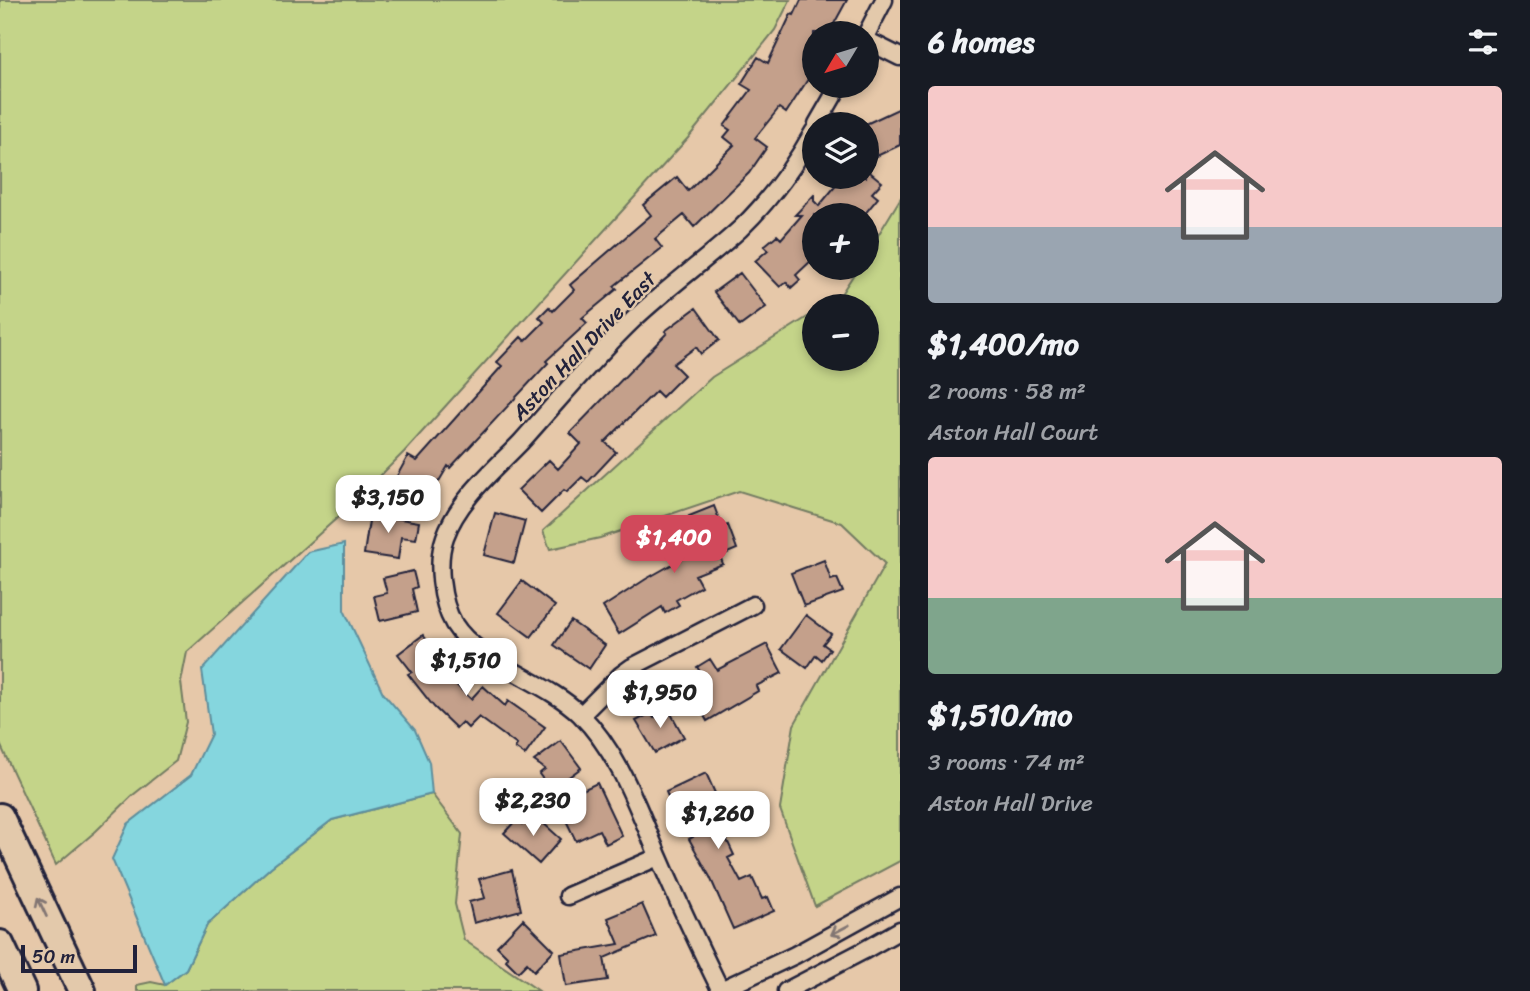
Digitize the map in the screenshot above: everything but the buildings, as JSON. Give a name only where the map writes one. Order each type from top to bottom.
[{"type":"highway","points":[[0,817],[82,991]]},
{"type":"highway","points":[[0,944],[23,991]]},
{"type":"street","points":[[874,21],[884,0]]},
{"type":"street","points":[[879,45],[900,57]]},
{"type":"street","name":"Aston Hall Drive East","points":[[720,991],[611,751],[581,715],[552,691],[484,653],[465,638],[454,623],[447,607],[441,576],[444,538],[471,495],[631,322],[741,228],[771,196],[802,152]]},
{"type":"street","points":[[581,715],[632,667],[753,605]]},
{"type":"street","points":[[568,896],[659,857]]},
{"type":"street","points":[[720,991],[795,955],[900,897]]},
{"type":"street","points":[[786,991],[900,930]]},
{"type":"green space","points":[[0,0],[790,0],[775,30],[688,138],[404,452],[346,510],[187,652],[181,682],[186,722],[176,761],[133,795],[56,865],[0,744]]},
{"type":"green space","points":[[900,199],[900,861],[815,906],[780,809],[794,725],[885,564],[842,523],[739,491],[600,538],[550,549],[543,531],[712,377],[802,321],[802,371],[879,371],[879,294],[841,294],[850,280],[879,280],[879,234]]},
{"type":"green space","points":[[432,794],[462,834],[455,904],[464,940],[539,991],[137,991],[137,985],[151,982],[165,985],[186,969],[207,925],[271,867],[332,820]]},
{"type":"water","points":[[344,544],[344,610],[383,693],[415,730],[429,762],[432,794],[332,820],[271,867],[207,925],[186,969],[165,985],[112,859],[128,824],[191,775],[211,734],[202,670],[308,552]]}]
